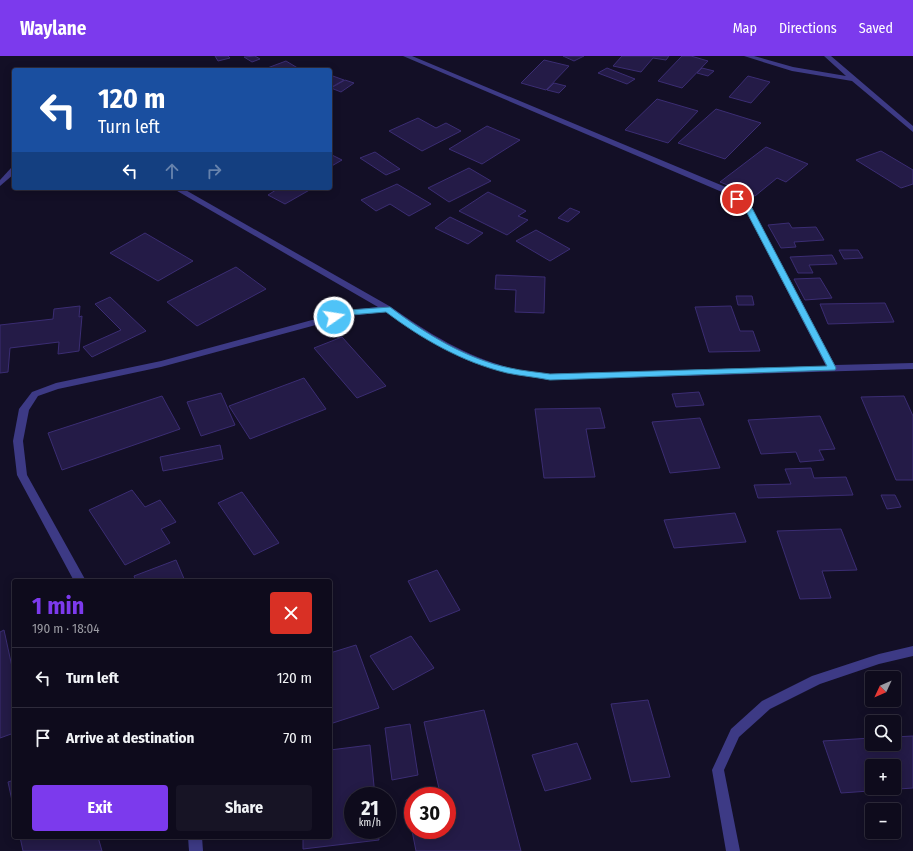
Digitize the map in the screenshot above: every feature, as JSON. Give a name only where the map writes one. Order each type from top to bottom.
[{"type":"street","points":[[406,56],[725,190],[748,208],[832,368]]},
{"type":"street","points":[[746,56],[792,69],[852,79]]},
{"type":"street","points":[[827,56],[913,130]]},
{"type":"street","points":[[0,184],[12,172]]},
{"type":"street","points":[[180,190],[388,309],[414,328],[457,352],[508,370],[550,377],[913,366]]},
{"type":"street","points":[[79,579],[22,475],[18,441],[24,409],[35,394],[56,386],[161,364],[349,313],[388,309]]},
{"type":"street","points":[[733,851],[718,770],[735,733],[766,705],[816,680],[879,659],[913,651]]},
{"type":"street","points":[[195,839],[196,851]]},
{"type":"building","points":[[215,56],[228,56],[230,58],[218,61]]},
{"type":"building","points":[[255,56],[260,59],[252,62],[244,57]]},
{"type":"building","points":[[563,56],[584,56],[574,61]]},
{"type":"building","points":[[622,56],[669,56],[666,60],[653,58],[641,72],[613,66]]},
{"type":"building","points":[[682,56],[691,56],[708,61],[682,88],[658,81]]},
{"type":"building","points":[[544,60],[569,66],[546,90],[521,83]]},
{"type":"building","points":[[286,61],[298,68],[267,68]]},
{"type":"building","points":[[607,68],[635,79],[627,84],[598,73]]},
{"type":"building","points":[[702,68],[714,71],[708,76],[697,73]]},
{"type":"building","points":[[332,76],[344,80],[332,87]]},
{"type":"building","points":[[748,76],[770,82],[751,103],[729,97]]},
{"type":"building","points":[[345,80],[354,83],[341,92],[332,87]]},
{"type":"building","points":[[554,83],[566,86],[559,93],[547,90]]},
{"type":"building","points":[[657,99],[698,111],[668,143],[625,130]]},
{"type":"building","points":[[716,109],[761,123],[725,159],[678,143]]},
{"type":"building","points":[[418,118],[436,128],[446,123],[461,131],[422,151],[389,131]]},
{"type":"building","points":[[487,126],[520,140],[482,164],[449,149]]},
{"type":"building","points":[[766,147],[808,164],[786,182],[777,178],[755,196],[720,182]]},
{"type":"building","points":[[881,151],[913,170],[913,184],[901,188],[856,160]]},
{"type":"building","points":[[375,152],[400,169],[386,175],[360,158]]},
{"type":"building","points":[[332,155],[342,160],[332,166]]},
{"type":"building","points":[[469,168],[491,181],[449,202],[428,188]]},
{"type":"building","points":[[397,184],[431,204],[409,216],[390,204],[376,211],[361,200]]},
{"type":"building","points":[[276,190],[310,190],[285,204],[268,195]]},
{"type":"building","points":[[488,192],[526,211],[518,216],[528,220],[507,235],[459,211]]},
{"type":"building","points":[[570,208],[580,212],[568,222],[558,218]]},
{"type":"building","points":[[450,217],[483,233],[468,244],[435,228]]},
{"type":"building","points":[[789,223],[792,228],[816,227],[824,240],[794,242],[796,247],[781,248],[768,225]]},
{"type":"building","points":[[536,230],[570,249],[550,261],[516,241]]},
{"type":"building","points":[[145,233],[193,261],[158,281],[110,253]]},
{"type":"building","points":[[839,250],[858,250],[863,258],[844,259]]},
{"type":"building","points":[[832,255],[837,264],[809,265],[813,273],[798,273],[790,257]]},
{"type":"building","points":[[236,267],[266,289],[197,326],[167,302]]},
{"type":"building","points":[[496,275],[545,277],[544,313],[515,312],[516,290],[495,289]]},
{"type":"building","points":[[820,278],[832,298],[805,300],[794,279]]},
{"type":"building","points":[[736,296],[752,296],[754,305],[738,305]]},
{"type":"building","points":[[110,297],[146,331],[92,357],[83,347],[121,330],[95,304]]},
{"type":"building","points":[[885,303],[894,322],[828,324],[820,304]]},
{"type":"building","points":[[80,306],[79,317],[82,316],[79,351],[58,354],[59,342],[10,348],[8,372],[0,373],[0,325],[53,319],[54,309]]},
{"type":"building","points":[[731,306],[740,331],[753,331],[760,351],[709,352],[695,307]]},
{"type":"building","points":[[342,337],[386,386],[357,398],[314,348]]},
{"type":"building","points":[[304,378],[326,409],[250,439],[229,406]]},
{"type":"building","points":[[699,392],[704,405],[676,407],[672,394]]},
{"type":"building","points":[[221,393],[235,425],[201,436],[187,402]]},
{"type":"building","points":[[162,396],[180,429],[62,470],[48,433]]},
{"type":"building","points":[[904,396],[913,416],[913,480],[896,480],[861,397]]},
{"type":"building","points":[[600,408],[605,428],[586,429],[595,477],[544,478],[535,409]]},
{"type":"building","points":[[820,416],[835,449],[819,450],[824,460],[800,462],[796,452],[761,454],[748,420]]},
{"type":"building","points":[[700,418],[720,468],[670,473],[652,422]]},
{"type":"building","points":[[220,445],[223,459],[163,471],[160,457]]},
{"type":"building","points":[[811,468],[814,478],[846,477],[853,495],[758,498],[754,485],[791,484],[785,469]]},
{"type":"building","points":[[132,490],[145,507],[160,500],[176,522],[161,529],[170,543],[125,565],[89,510]]},
{"type":"building","points":[[242,492],[279,543],[254,555],[218,503]]},
{"type":"building","points":[[881,495],[895,495],[901,507],[887,509]]},
{"type":"building","points":[[735,513],[746,542],[674,548],[664,520]]},
{"type":"building","points":[[841,529],[857,570],[822,571],[831,598],[800,599],[777,531]]},
{"type":"building","points":[[176,560],[184,579],[135,579],[134,576]]},
{"type":"building","points":[[437,570],[460,610],[430,622],[408,581]]},
{"type":"building","points":[[4,630],[12,667],[12,734],[0,738],[0,632]]},
{"type":"building","points":[[411,636],[434,668],[393,690],[370,656]]},
{"type":"building","points":[[356,645],[379,708],[332,723],[332,652]]},
{"type":"building","points":[[648,700],[670,777],[631,782],[611,704]]},
{"type":"building","points":[[484,710],[521,851],[416,851],[414,839],[456,839],[456,787],[439,787],[424,722]]},
{"type":"building","points":[[410,724],[418,775],[392,780],[385,728]]},
{"type":"building","points":[[913,736],[913,788],[901,789],[901,759],[865,759],[865,791],[841,793],[823,741],[865,738],[865,751],[901,751],[901,737]]},
{"type":"building","points":[[577,743],[591,779],[545,791],[532,755]]},
{"type":"building","points":[[370,745],[374,787],[344,787],[344,839],[379,840],[303,849],[303,839],[332,839],[332,750]]},
{"type":"building","points":[[12,781],[12,801],[8,782]]},
{"type":"building","points":[[20,839],[99,839],[102,851],[23,851]]},
{"type":"route","points":[[334,317],[349,313],[388,309],[414,328],[457,352],[508,370],[550,377],[832,368],[748,208],[737,199]]}]
